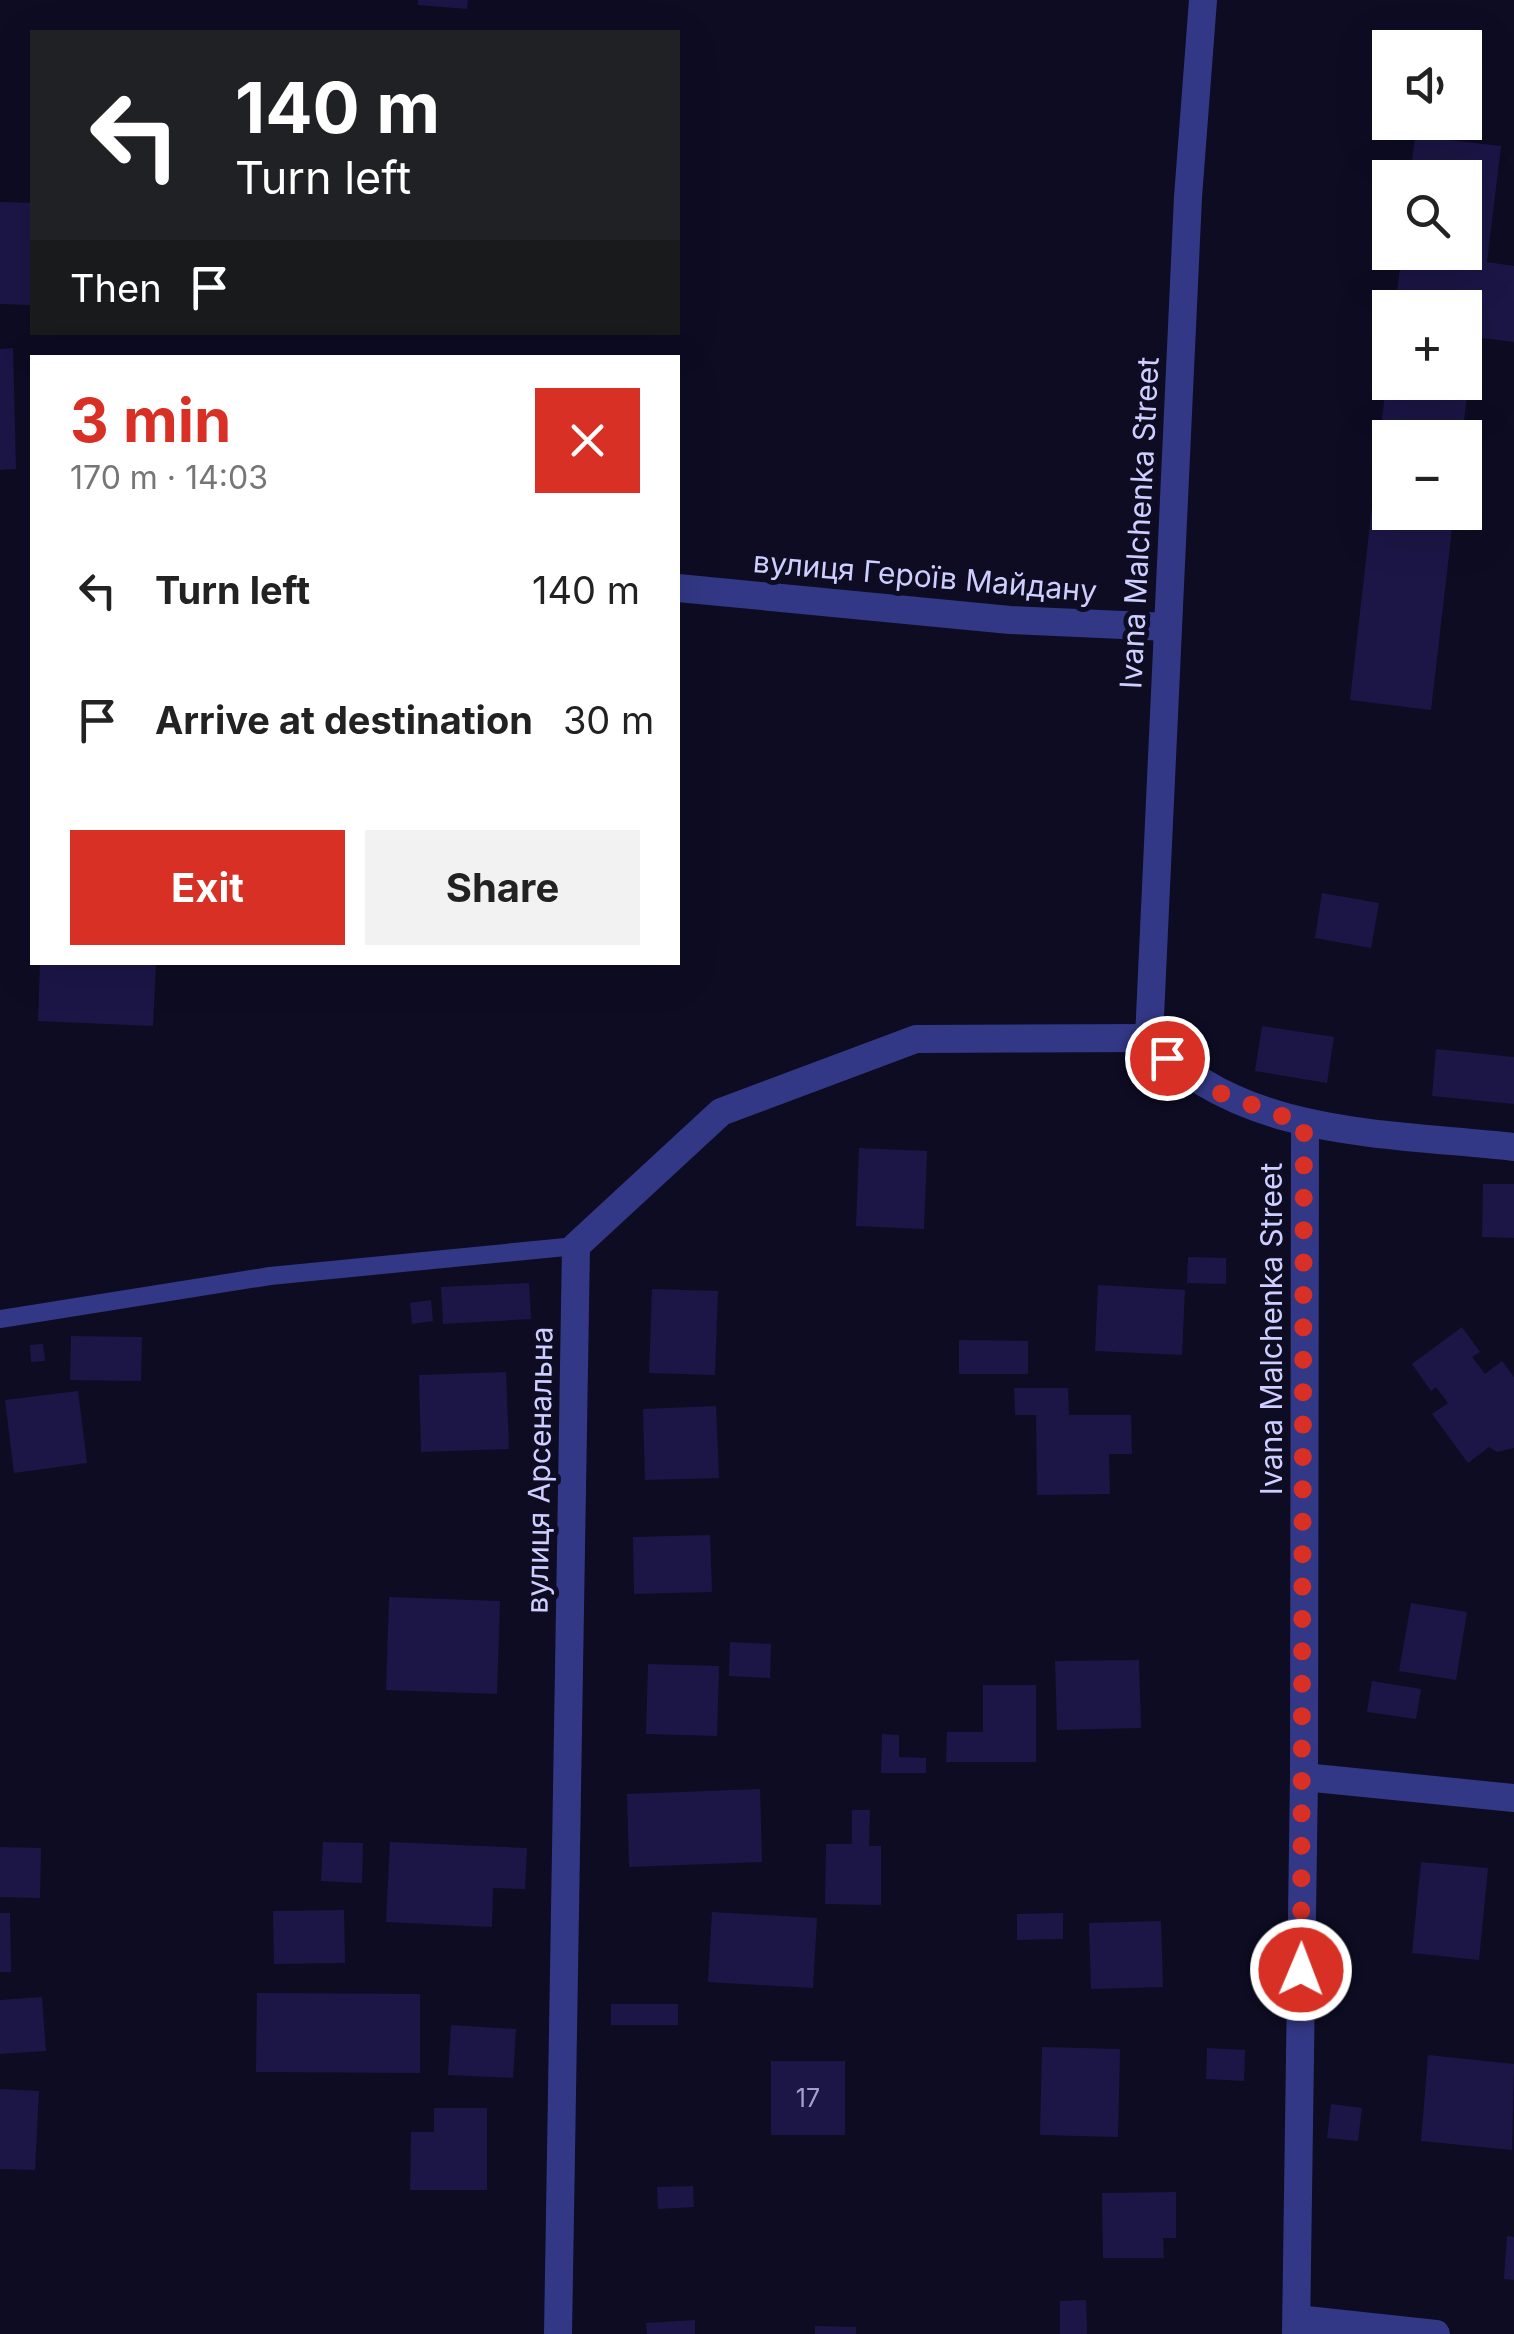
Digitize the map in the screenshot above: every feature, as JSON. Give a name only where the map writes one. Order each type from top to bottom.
[{"type":"street","name":"Ivana Malchenka Street","points":[[1203,0],[1188,197],[1149,1038],[1167,1058],[1206,1085],[1304,1124],[1304,1777],[1296,2326]]},
{"type":"street","name":"вулиця Героїв Майдану","points":[[680,588],[1010,620],[1168,627]]},
{"type":"street","points":[[576,1246],[721,1112],[916,1039],[1149,1038]]},
{"type":"street","points":[[1304,1124],[1514,1148]]},
{"type":"street","name":"вулиця Арсенальна","points":[[558,2334],[576,1246]]},
{"type":"street","points":[[1304,1777],[1514,1798]]},
{"type":"street","points":[[1296,2326],[1436,2334]]},
{"type":"lane","points":[[0,1319],[270,1276],[576,1246]]},
{"type":"building","points":[[418,0],[468,0],[467,9],[418,5]]},
{"type":"building","points":[[1415,140],[1501,146],[1487,262],[1514,266],[1514,342],[1482,338],[1482,290],[1397,290],[1400,270],[1482,270],[1482,160],[1412,160]]},
{"type":"building","points":[[0,202],[30,203],[30,305],[0,304]]},
{"type":"building","points":[[13,348],[16,469],[0,470],[0,349]]},
{"type":"building","points":[[1384,400],[1467,400],[1464,420],[1382,420]]},
{"type":"building","points":[[1372,507],[1372,530],[1452,530],[1431,710],[1350,700]]},
{"type":"building","points":[[1322,893],[1379,903],[1371,948],[1315,938]]},
{"type":"building","points":[[40,965],[156,965],[153,1026],[38,1021]]},
{"type":"building","points":[[1262,1026],[1334,1037],[1327,1083],[1255,1071]]},
{"type":"building","points":[[1436,1049],[1514,1057],[1514,1104],[1432,1096]]},
{"type":"building","points":[[859,1148],[927,1151],[924,1229],[856,1226]]},
{"type":"building","points":[[1483,1184],[1514,1184],[1514,1238],[1482,1237]]},
{"type":"building","points":[[1188,1257],[1226,1258],[1226,1284],[1187,1283]]},
{"type":"building","points":[[529,1283],[531,1319],[443,1324],[441,1287]]},
{"type":"building","points":[[1098,1285],[1185,1290],[1182,1355],[1095,1351]]},
{"type":"building","points":[[652,1289],[718,1291],[715,1375],[649,1373]]},
{"type":"building","points":[[431,1300],[433,1321],[412,1324],[410,1303]]},
{"type":"building","points":[[1462,1327],[1480,1352],[1472,1357],[1485,1374],[1502,1361],[1514,1377],[1514,1448],[1497,1452],[1489,1447],[1468,1463],[1432,1414],[1448,1403],[1436,1387],[1431,1391],[1412,1364]]},
{"type":"building","points":[[71,1336],[142,1337],[141,1381],[70,1380]]},
{"type":"building","points":[[959,1340],[1028,1341],[1028,1374],[959,1374]]},
{"type":"building","points":[[43,1344],[45,1361],[31,1362],[30,1345]]},
{"type":"building","points":[[506,1372],[509,1449],[421,1452],[419,1375]]},
{"type":"building","points":[[1014,1388],[1068,1388],[1069,1415],[1131,1415],[1132,1454],[1109,1454],[1110,1494],[1037,1495],[1036,1415],[1015,1415]]},
{"type":"building","points":[[78,1391],[87,1463],[14,1473],[5,1400]]},
{"type":"building","points":[[716,1406],[719,1478],[645,1480],[643,1409]]},
{"type":"building","points":[[710,1535],[712,1592],[634,1594],[633,1537]]},
{"type":"building","points":[[389,1597],[500,1601],[497,1694],[386,1690]]},
{"type":"building","points":[[1411,1603],[1467,1612],[1456,1680],[1399,1671]]},
{"type":"building","points":[[730,1642],[771,1644],[770,1678],[729,1676]]},
{"type":"building","points":[[1139,1660],[1141,1728],[1057,1730],[1055,1661]]},
{"type":"building","points":[[648,1664],[719,1666],[717,1736],[646,1734]]},
{"type":"building","points":[[1372,1681],[1421,1689],[1416,1719],[1367,1712]]},
{"type":"building","points":[[983,1685],[1036,1685],[1036,1762],[946,1762],[947,1732],[983,1732]]},
{"type":"building","points":[[882,1734],[899,1735],[899,1757],[926,1758],[926,1773],[881,1773]]},
{"type":"building","points":[[760,1789],[762,1862],[629,1867],[627,1794]]},
{"type":"building","points":[[852,1810],[870,1810],[869,1846],[881,1846],[881,1905],[825,1904],[826,1844],[852,1844]]},
{"type":"building","points":[[323,1842],[363,1843],[362,1883],[321,1881]]},
{"type":"building","points":[[390,1842],[527,1848],[525,1889],[493,1888],[492,1927],[386,1922]]},
{"type":"building","points":[[0,1847],[41,1848],[40,1898],[0,1897]]},
{"type":"building","points":[[1421,1862],[1488,1868],[1479,1960],[1412,1953]]},
{"type":"building","points":[[344,1910],[345,1963],[274,1964],[273,1911]]},
{"type":"building","points":[[712,1912],[817,1918],[813,1988],[708,1982]]},
{"type":"building","points":[[0,1913],[10,1913],[11,1972],[0,1972]]},
{"type":"building","points":[[1063,1913],[1063,1939],[1017,1940],[1017,1914]]},
{"type":"building","points":[[1161,1921],[1163,1987],[1091,1989],[1089,1923]]},
{"type":"building","points":[[257,1993],[420,1994],[420,2073],[256,2072]]},
{"type":"building","points":[[42,1997],[46,2051],[0,2054],[0,2000]]},
{"type":"building","points":[[611,2004],[678,2004],[678,2025],[611,2025]]},
{"type":"building","points":[[451,2025],[516,2029],[513,2078],[448,2075]]},
{"type":"building","points":[[1042,2047],[1120,2049],[1118,2137],[1040,2135]]},
{"type":"building","points":[[1207,2048],[1245,2050],[1244,2081],[1206,2079]]},
{"type":"building","points":[[1428,2055],[1514,2064],[1512,2150],[1421,2141]]},
{"type":"building","points":[[771,2061],[845,2061],[845,2135],[771,2135]]},
{"type":"building","points":[[0,2089],[39,2091],[35,2170],[0,2169]]},
{"type":"building","points":[[1331,2104],[1362,2108],[1358,2141],[1327,2138]]},
{"type":"building","points":[[434,2108],[487,2108],[487,2190],[410,2190],[411,2132],[434,2132]]},
{"type":"building","points":[[693,2186],[694,2207],[658,2209],[657,2187]]},
{"type":"building","points":[[1176,2192],[1176,2238],[1163,2238],[1164,2258],[1103,2258],[1102,2193]]},
{"type":"building","points":[[1507,2236],[1514,2237],[1514,2280],[1504,2279]]},
{"type":"building","points":[[1086,2300],[1087,2334],[1060,2334],[1060,2301]]},
{"type":"building","points":[[695,2320],[695,2334],[647,2334],[646,2323]]},
{"type":"building","points":[[815,2326],[856,2327],[856,2334],[815,2334]]},
{"type":"route","points":[[1167,1058],[1220,1093],[1304,1124],[1301,1970]]}]
